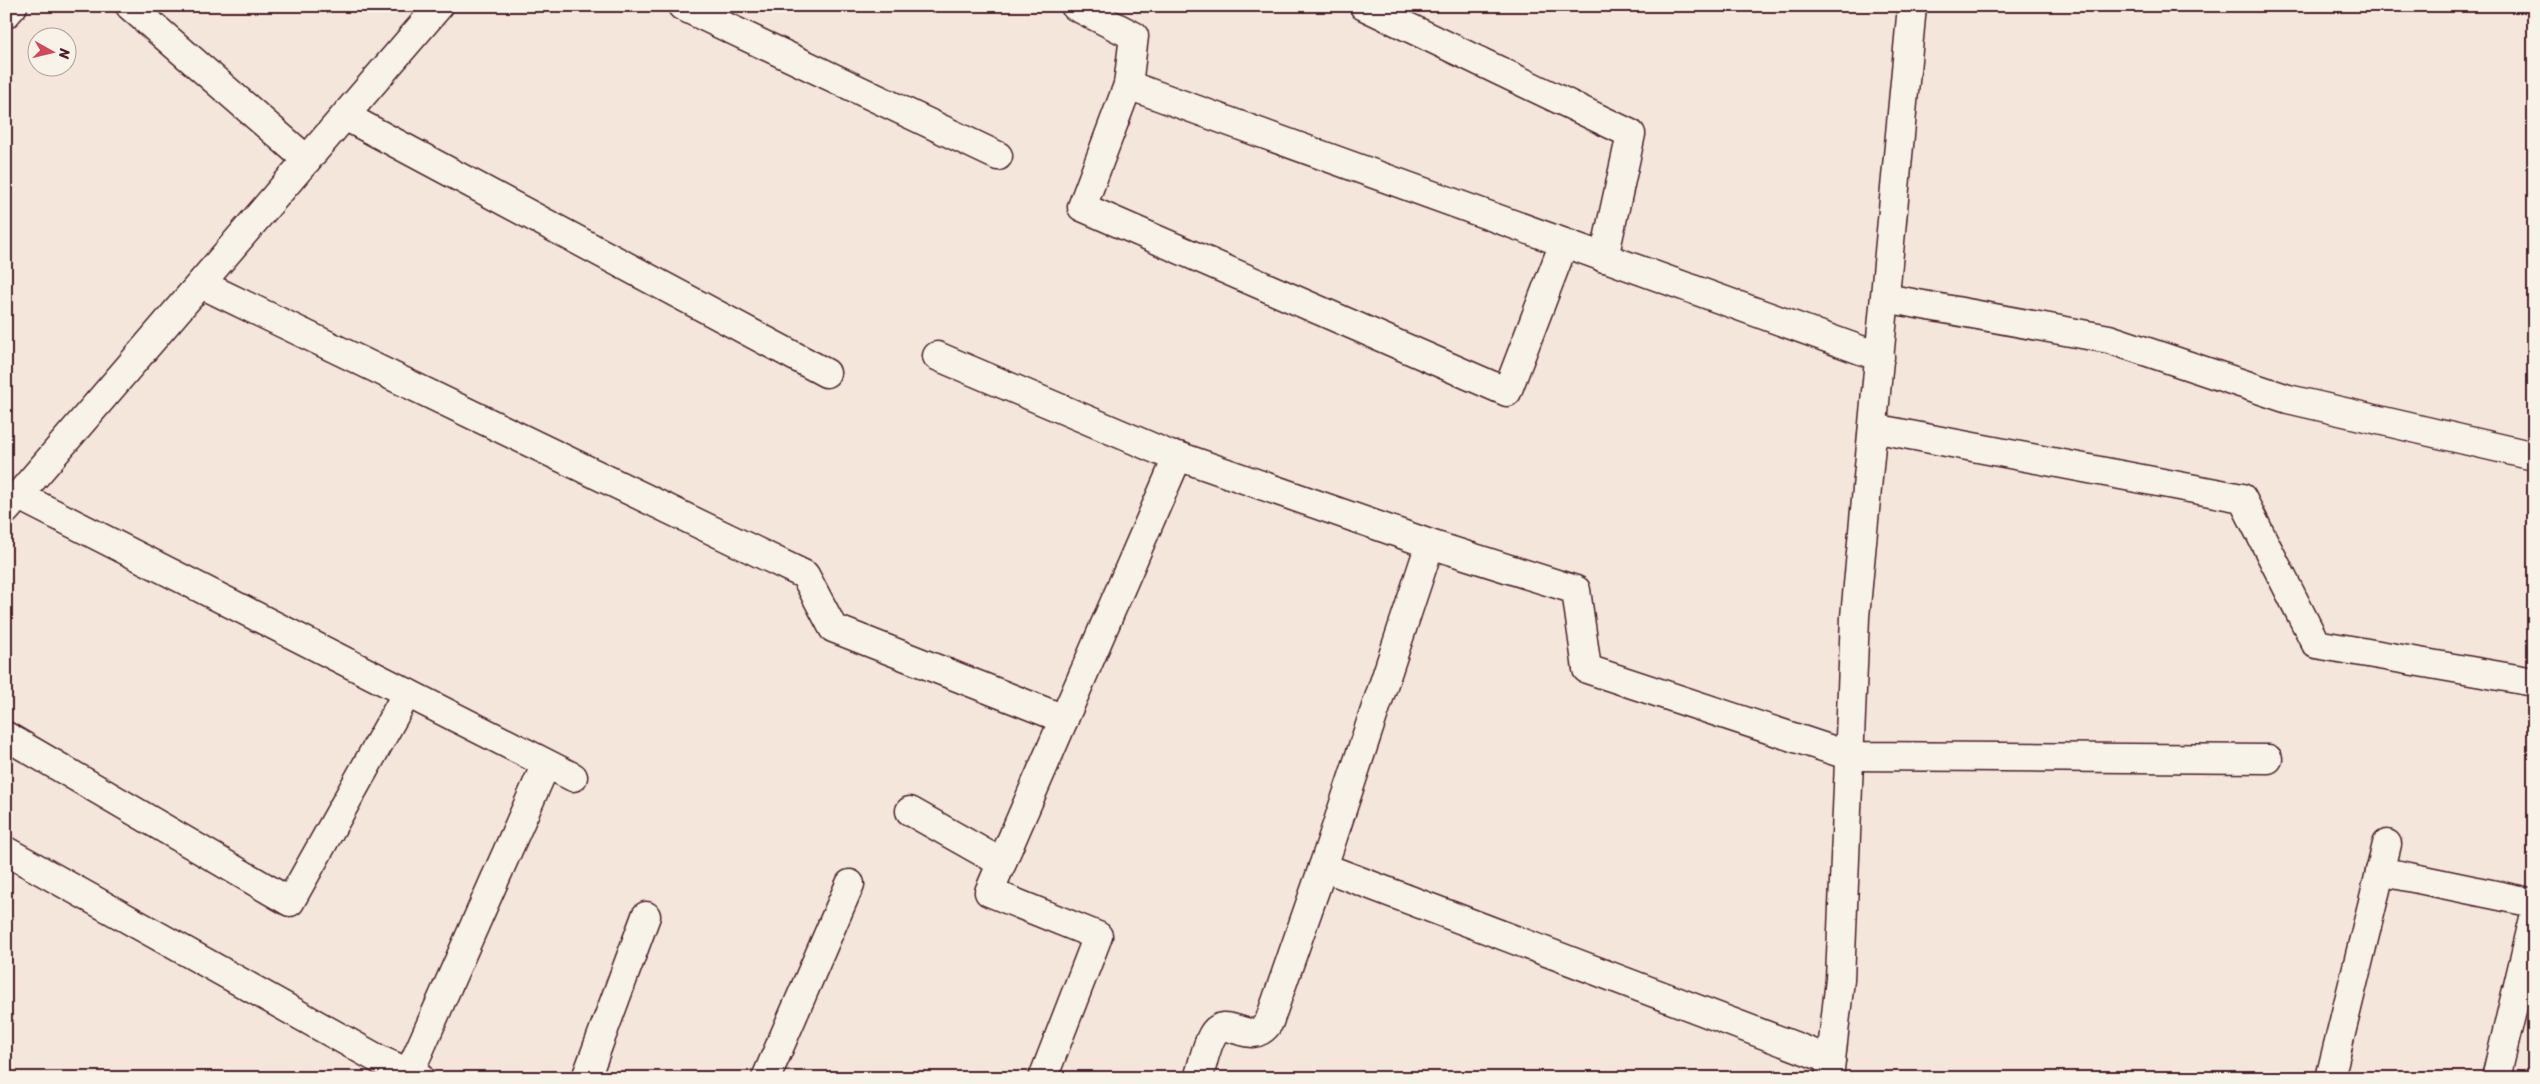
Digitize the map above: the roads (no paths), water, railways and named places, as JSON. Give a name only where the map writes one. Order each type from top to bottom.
[{"type":"street","points":[[6,14],[13,6]]},
{"type":"street","points":[[130,6],[307,160]]},
{"type":"street","points":[[439,6],[12,503],[407,693],[573,777]]},
{"type":"street","points":[[682,6],[998,156]]},
{"type":"street","points":[[1075,6],[1134,36],[1128,85],[1082,207],[1507,392],[1564,243]]},
{"type":"street","points":[[1364,6],[1631,134],[1604,258]]},
{"type":"street","points":[[1323,867],[1830,1069],[1840,979],[1855,617],[1912,6]]},
{"type":"street","points":[[1128,85],[1880,357]]},
{"type":"street","points":[[345,116],[826,373]]},
{"type":"street","points":[[201,284],[805,575],[833,628],[1064,719]]},
{"type":"street","points":[[1885,298],[2109,339],[2288,399],[2534,456]]},
{"type":"street","points":[[937,356],[1177,458],[1178,456],[1430,544],[1576,590],[1587,670],[1850,756],[2268,759]]},
{"type":"street","points":[[1873,428],[2242,498],[2316,644],[2534,682]]},
{"type":"street","points":[[1043,1078],[1098,936],[989,892],[1177,458]]},
{"type":"street","points":[[1198,1078],[1212,1036],[1219,1028],[1226,1027],[1254,1034],[1263,1031],[1269,1022],[1323,867],[1430,544]]},
{"type":"street","points":[[6,736],[290,902],[407,693]]},
{"type":"street","points":[[8,858],[412,1076],[546,764]]},
{"type":"street","points":[[910,811],[1002,863]]},
{"type":"street","points":[[2330,1078],[2387,844]]},
{"type":"street","points":[[2380,871],[2534,903]]},
{"type":"street","points":[[766,1078],[850,884]]},
{"type":"street","points":[[586,1078],[646,916]]},
{"type":"street","points":[[2496,1078],[2534,918]]}]
